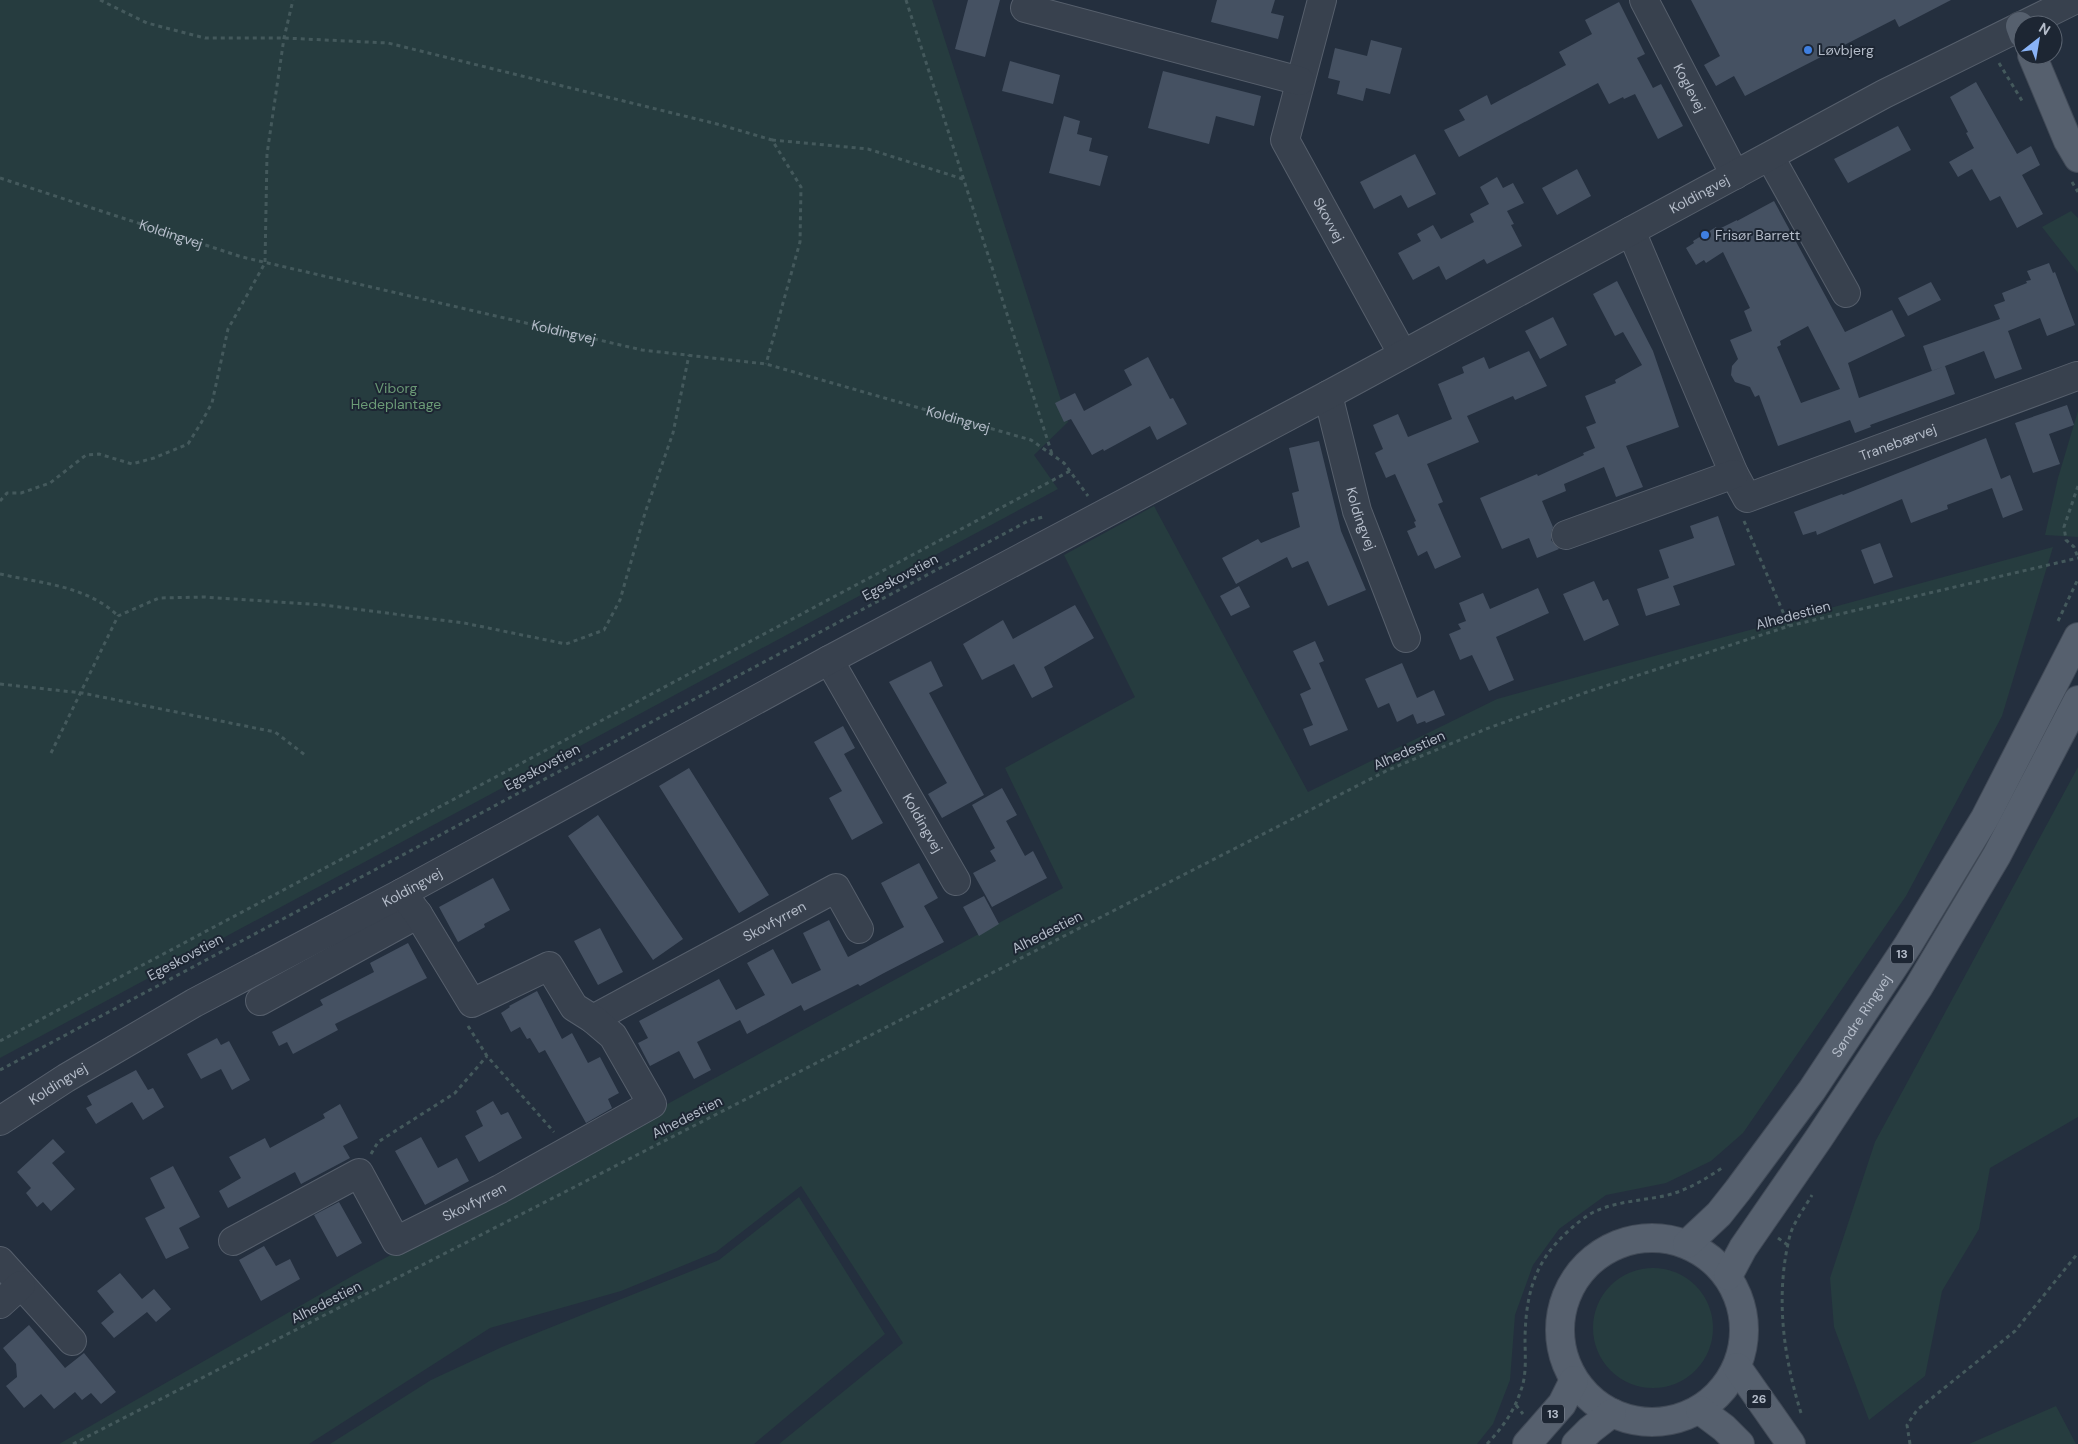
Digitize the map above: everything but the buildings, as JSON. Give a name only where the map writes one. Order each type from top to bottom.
[{"type":"main road","points":[[2036,65],[2068,141],[2078,158]]},
{"type":"main road","name":"Søndre Ringvej","points":[[1687,1244],[1719,1214],[1738,1190],[1812,1090],[1898,960],[1985,818],[2068,630]]},
{"type":"main road","name":"13","points":[[1728,1276],[1743,1248],[1819,1138],[1918,988],[1996,854],[2078,700]]},
{"type":"main road","points":[[1645,1238],[1666,1238],[1687,1244],[1710,1257],[1728,1276],[1739,1297],[1744,1320],[1744,1344],[1737,1367],[1722,1391],[1700,1410],[1679,1419],[1656,1423],[1634,1421],[1612,1413],[1591,1399],[1574,1380],[1565,1361],[1560,1340],[1560,1319],[1565,1298],[1575,1280],[1588,1263],[1605,1250],[1624,1242],[1645,1238]]},
{"type":"main road","name":"26","points":[[1737,1367],[1786,1437]]},
{"type":"main road","name":"13","points":[[1527,1444],[1562,1404],[1574,1380]]},
{"type":"main road","points":[[1700,1410],[1724,1428],[1740,1444]]},
{"type":"main road","points":[[1576,1444],[1612,1413]]},
{"type":"street","name":"Skovvej","points":[[1322,0],[1285,140],[1402,353]]},
{"type":"street","name":"Koglevej","points":[[1644,0],[1735,175]]},
{"type":"street","name":"Koldingvej","points":[[2048,15],[2074,0]]},
{"type":"street","points":[[1025,8],[1300,81]]},
{"type":"street","name":"Koldingvej","points":[[0,1121],[66,1078],[194,1003],[410,904],[829,660],[1328,395],[1402,353],[1770,157],[1884,94],[2013,34]]},
{"type":"street","points":[[1770,157],[1846,293]]},
{"type":"street","points":[[1631,231],[1734,474],[1747,498]]},
{"type":"street","name":"Tranebærvej","points":[[1747,498],[2077,376]]},
{"type":"street","name":"Koldingvej","points":[[1328,395],[1357,511],[1406,638]]},
{"type":"street","points":[[1566,535],[1734,474]]},
{"type":"street","name":"Koldingvej","points":[[829,660],[956,881]]},
{"type":"street","name":"Skovfyrren","points":[[593,1019],[836,888],[859,929]]},
{"type":"street","points":[[260,1001],[410,904],[472,1003]]},
{"type":"street","name":"Skovfyrren","points":[[359,1173],[396,1241],[500,1189],[652,1104],[613,1036],[593,1019],[574,1007],[549,966],[472,1003]]},
{"type":"street","points":[[233,1241],[359,1173]]},
{"type":"street","points":[[0,1261],[72,1341]]},
{"type":"street","points":[[0,1304],[22,1286]]},
{"type":"path","points":[[100,0],[146,23],[205,38],[284,38],[388,43],[721,125],[772,140],[868,149],[964,180]]},
{"type":"path","points":[[0,501],[7,493],[22,492],[50,483],[86,455],[99,454],[132,464],[154,458],[188,444],[212,403],[228,329],[265,263],[266,154],[284,38],[293,0]]},
{"type":"path","points":[[906,0],[1053,455]]},
{"type":"path","points":[[766,364],[800,242],[801,187],[772,140]]},
{"type":"path","name":"Koldingvej","points":[[0,178],[265,263],[642,350],[766,364],[1031,440],[1064,463],[1102,515]]},
{"type":"path","points":[[50,753],[82,693],[118,616],[159,598],[204,598],[324,605],[464,623],[566,644],[604,630],[620,600],[645,513],[673,433],[689,356]]},
{"type":"path","points":[[0,1041],[1070,471]]},
{"type":"path","points":[[2078,486],[2064,527],[2066,540],[2074,547],[2078,558]]},
{"type":"path","points":[[1747,498],[1744,523],[1789,626]]},
{"type":"path","name":"Egeskovstien","points":[[0,1070],[1028,521],[1046,516]]},
{"type":"path","name":"Alhedestien","points":[[73,1444],[1388,770],[1486,729],[1587,692],[1789,626],[2078,558]]},
{"type":"path","points":[[0,574],[78,591],[107,604],[118,616]]},
{"type":"path","points":[[2068,630],[2078,579]]},
{"type":"path","points":[[0,684],[82,693],[275,732],[305,755]]},
{"type":"path","points":[[472,1003],[463,1017],[487,1056],[570,1150]]},
{"type":"path","points":[[359,1173],[378,1142],[455,1093],[487,1056]]},
{"type":"path","points":[[1487,1444],[1512,1413],[1522,1388],[1527,1302],[1536,1272],[1555,1244],[1586,1216],[1621,1202],[1665,1196],[1695,1186],[1723,1168]]},
{"type":"path","points":[[1786,1437],[1803,1420],[1790,1378],[1782,1332],[1782,1279],[1790,1234],[1812,1193]]},
{"type":"path","points":[[1910,1444],[1907,1425],[1917,1410],[2015,1331],[2078,1253]]},
{"type":"green space","name":"Viborg Hedeplantage","points":[[0,0],[932,0],[1068,422],[1034,455],[1058,489],[0,1058]]},
{"type":"green space","points":[[2071,211],[2078,218],[2078,273],[2042,227]]},
{"type":"green space","points":[[2078,411],[2078,537],[2045,535],[2058,478]]},
{"type":"green space","points":[[1154,506],[1308,792],[1497,699],[2053,547],[2002,716],[1906,896],[1743,1133],[1711,1161],[1666,1183],[1606,1195],[1559,1229],[1533,1265],[1515,1315],[1510,1380],[1493,1424],[1477,1444],[779,1444],[903,1343],[801,1186],[716,1252],[621,1291],[490,1328],[309,1444],[59,1444],[354,1275],[1063,888],[1005,768],[1135,697],[1064,555]]},
{"type":"green space","points":[[2078,767],[2078,1117],[1990,1168],[1979,1229],[1942,1291],[1925,1376],[1869,1420],[1834,1327],[1830,1278],[1875,1142]]},
{"type":"green space","points":[[799,1197],[885,1334],[754,1444],[330,1444],[431,1380],[502,1347],[719,1260]]},
{"type":"green space","points":[[1653,1268],[1676,1272],[1696,1285],[1709,1305],[1713,1328],[1709,1351],[1696,1371],[1676,1384],[1653,1388],[1630,1384],[1610,1371],[1597,1351],[1593,1328],[1597,1305],[1610,1285],[1630,1272]]},
{"type":"green space","points":[[2056,1406],[2076,1444],[1969,1444]]},
{"type":"place","name":"Løvbjerg","points":[[1808,50]]},
{"type":"place","name":"Frisør Barrett","points":[[1705,235]]}]
